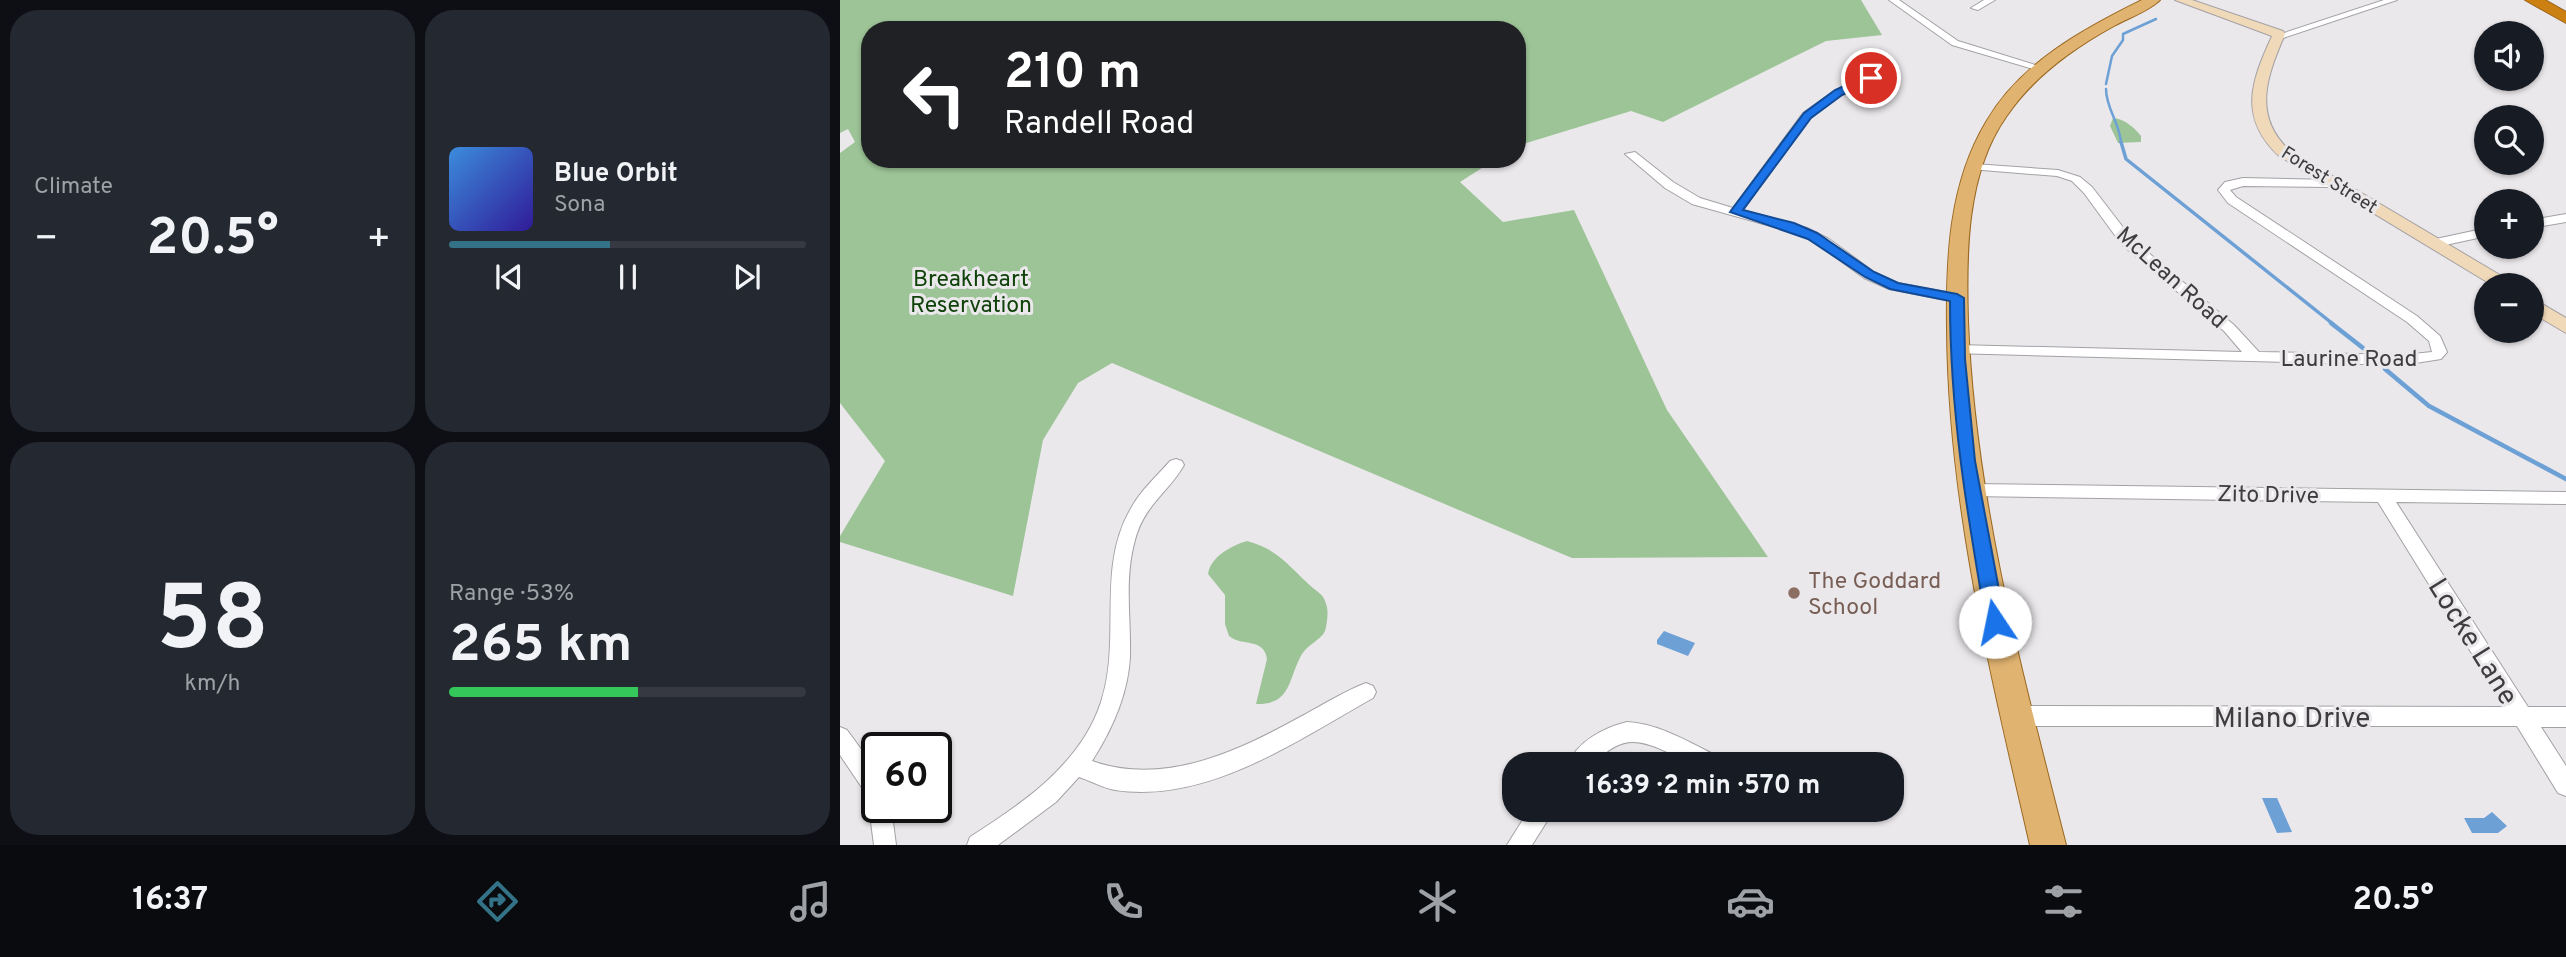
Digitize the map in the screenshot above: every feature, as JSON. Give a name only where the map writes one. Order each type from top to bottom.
[{"type":"highway","points":[[2533,0],[2566,18]]},
{"type":"highway","points":[[2554,0],[2566,6]]},
{"type":"main road","points":[[2048,845],[1998,639],[1971,490],[1957,350],[1961,222],[1974,167],[1999,114],[2040,68],[2080,38],[2153,0]]},
{"type":"street","points":[[1893,0],[1955,43],[2040,68]]},
{"type":"street","points":[[1975,8],[1991,0]]},
{"type":"street","points":[[2182,0],[2272,30],[2280,36],[2393,0]]},
{"type":"street","name":"Forest Street","points":[[2280,36],[2269,54],[2259,116],[2278,148],[2330,183],[2484,273]]},
{"type":"street","points":[[1736,212],[1807,115],[1839,93],[1871,78]]},
{"type":"street","points":[[1631,154],[1687,197],[1790,226],[1813,236],[1858,268],[1887,283],[1914,292],[1957,298]]},
{"type":"street","name":"McLean Road","points":[[1974,167],[2058,173],[2080,181],[2127,242],[2229,328],[2255,357]]},
{"type":"street","name":"Laurine Road","points":[[1957,350],[2414,359],[2436,356],[2440,352],[2435,339],[2412,319],[2232,200],[2224,190],[2229,185],[2242,182],[2330,183]]},
{"type":"street","points":[[2544,222],[2566,218]]},
{"type":"street","points":[[2435,243],[2474,235]]},
{"type":"street","points":[[2544,312],[2566,327]]},
{"type":"street","points":[[978,845],[1011,824],[1063,781],[1077,766],[1097,732],[1119,672],[1118,580],[1129,533],[1144,500],[1176,465]]},
{"type":"street","name":"Zito Drive","points":[[1971,490],[2566,498]]},
{"type":"street","name":"Locke Lane","points":[[2383,496],[2566,785]]},
{"type":"street","points":[[1077,766],[1097,777],[1129,780],[1155,780],[1206,772],[1236,760],[1366,692]]},
{"type":"street","name":"Milano Drive","points":[[2017,716],[2566,718]]},
{"type":"street","points":[[1590,752],[1604,737],[1629,730],[1647,734],[1685,752]]},
{"type":"street","points":[[840,737],[861,767]]},
{"type":"street","points":[[1518,845],[1534,822]]},
{"type":"street","points":[[882,823],[885,845]]},
{"type":"green space","name":"Breakheart Reservation","points":[[840,0],[1861,0],[1882,35],[1826,41],[1663,122],[1631,111],[1526,143],[1526,21],[861,21],[861,168],[1482,168],[1460,182],[1503,222],[1574,210],[1667,410],[1768,557],[1572,558],[1112,363],[1078,383],[1043,440],[1013,596],[840,542],[840,536],[885,461],[840,403],[840,153],[855,142],[848,129],[840,133]]},
{"type":"green space","points":[[2113,118],[2132,127],[2141,136],[2141,142],[2118,143],[2110,126]]},
{"type":"green space","points":[[1247,541],[1268,549],[1283,560],[1323,596],[1327,610],[1325,631],[1302,654],[1283,695],[1268,703],[1256,704],[1267,659],[1265,652],[1257,645],[1229,636],[1225,624],[1225,595],[1208,574],[1217,557]]},
{"type":"water","points":[[1664,631],[1695,643],[1688,656],[1657,644]]},
{"type":"water","points":[[2262,798],[2277,798],[2292,832],[2277,833]]},
{"type":"water","points":[[2492,812],[2507,826],[2498,833],[2472,833],[2464,818],[2484,818]]},
{"type":"waterway","points":[[2106,84],[2112,56],[2123,40],[2123,34],[2156,19]]},
{"type":"waterway","points":[[2106,89],[2121,143]]},
{"type":"waterway","points":[[2121,142],[2126,159],[2333,324]]},
{"type":"waterway","points":[[2331,323],[2363,348]]},
{"type":"waterway","points":[[2385,369],[2429,406],[2566,479]]},
{"type":"place","name":"The Goddard School","points":[[1794,593]]},
{"type":"route","points":[[1871,78],[1839,93],[1807,115],[1736,212],[1790,226],[1813,236],[1869,275],[1894,286],[1914,292],[1957,298],[1958,359],[1967,461],[1995,622]]}]
